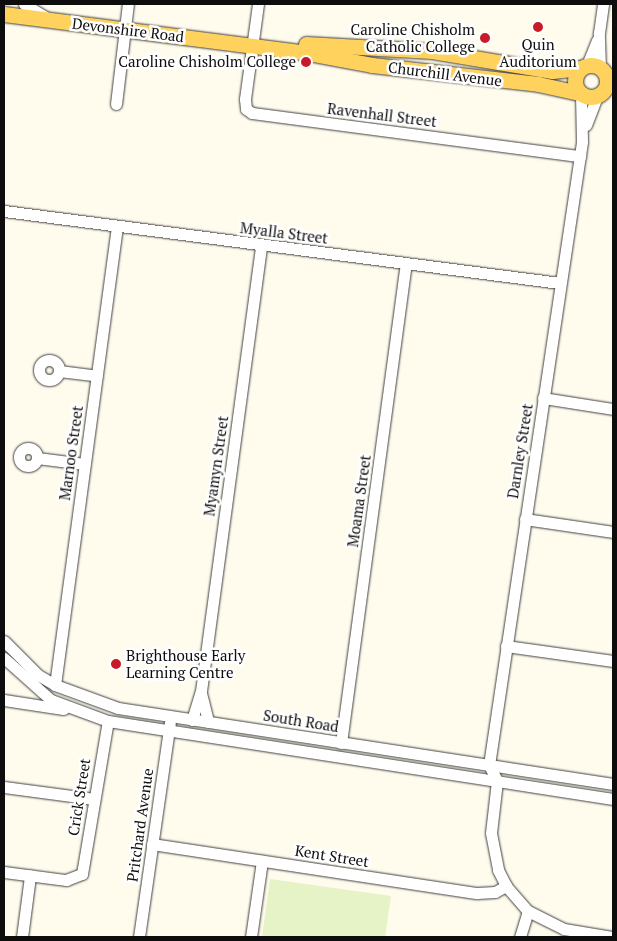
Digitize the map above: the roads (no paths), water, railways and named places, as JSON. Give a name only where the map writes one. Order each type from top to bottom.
[{"type":"main road","name":"Devonshire Road","points":[[4,14],[252,45]]},
{"type":"main road","name":"Churchill Avenue","points":[[252,45],[294,43],[432,51],[552,71],[597,69]]},
{"type":"main road","name":"Churchill Avenue","points":[[252,45],[372,65],[538,84],[580,94],[604,94]]},
{"type":"main road","points":[[580,94],[575,78],[597,69],[607,85],[604,94]]},
{"type":"street","points":[[24,4],[56,21]]},
{"type":"street","points":[[116,104],[128,4]]},
{"type":"street","points":[[252,45],[258,4]]},
{"type":"street","points":[[597,69],[599,33],[604,4]]},
{"type":"street","name":"Ravenhall Street","points":[[252,45],[245,99],[246,109],[252,113],[580,156]]},
{"type":"street","name":"Darnley Street","points":[[489,765],[582,142],[580,94]]},
{"type":"street","name":"Darnley Street","points":[[582,142],[604,94]]},
{"type":"street","name":"Myalla Street","points":[[4,211],[560,283]]},
{"type":"street","name":"Marnoo Street","points":[[55,685],[117,226]]},
{"type":"street","name":"Myamyn Street","points":[[192,720],[201,691],[261,245]]},
{"type":"street","name":"Moama Street","points":[[341,743],[406,263]]},
{"type":"street","points":[[59,371],[96,376]]},
{"type":"street","points":[[543,398],[613,409]]},
{"type":"street","points":[[37,458],[85,464]]},
{"type":"street","points":[[525,519],[613,532]]},
{"type":"street","name":"South Road","points":[[4,641],[38,675],[55,685],[100,703],[171,717],[613,784]]},
{"type":"street","points":[[506,646],[613,661]]},
{"type":"street","name":"South Road","points":[[4,658],[34,688],[70,709]]},
{"type":"street","name":"Myamyn Street","points":[[201,691],[208,722]]},
{"type":"street","name":"South Road","points":[[4,700],[70,709],[108,721],[168,731],[613,799]]},
{"type":"street","name":"Pritchard Avenue","points":[[139,937],[171,717]]},
{"type":"street","name":"Crick Street","points":[[30,876],[66,880],[79,877],[84,868],[108,721]]},
{"type":"street","points":[[489,765],[497,781],[491,833],[494,858],[506,886],[528,911],[564,928],[613,937]]},
{"type":"street","points":[[4,787],[94,799]]},
{"type":"street","name":"Kent Street","points":[[152,844],[477,893],[495,892],[506,886]]},
{"type":"street","points":[[251,937],[262,861]]},
{"type":"street","points":[[4,872],[30,876],[22,937]]},
{"type":"street","points":[[520,937],[528,911]]},
{"type":"place","name":"Quin Auditorium","points":[[538,27]]},
{"type":"place","name":"Caroline Chisholm Catholic College","points":[[485,38]]},
{"type":"place","name":"Caroline Chisholm College","points":[[306,62]]},
{"type":"place","name":"Brighthouse Early Learning Centre","points":[[116,664]]}]
